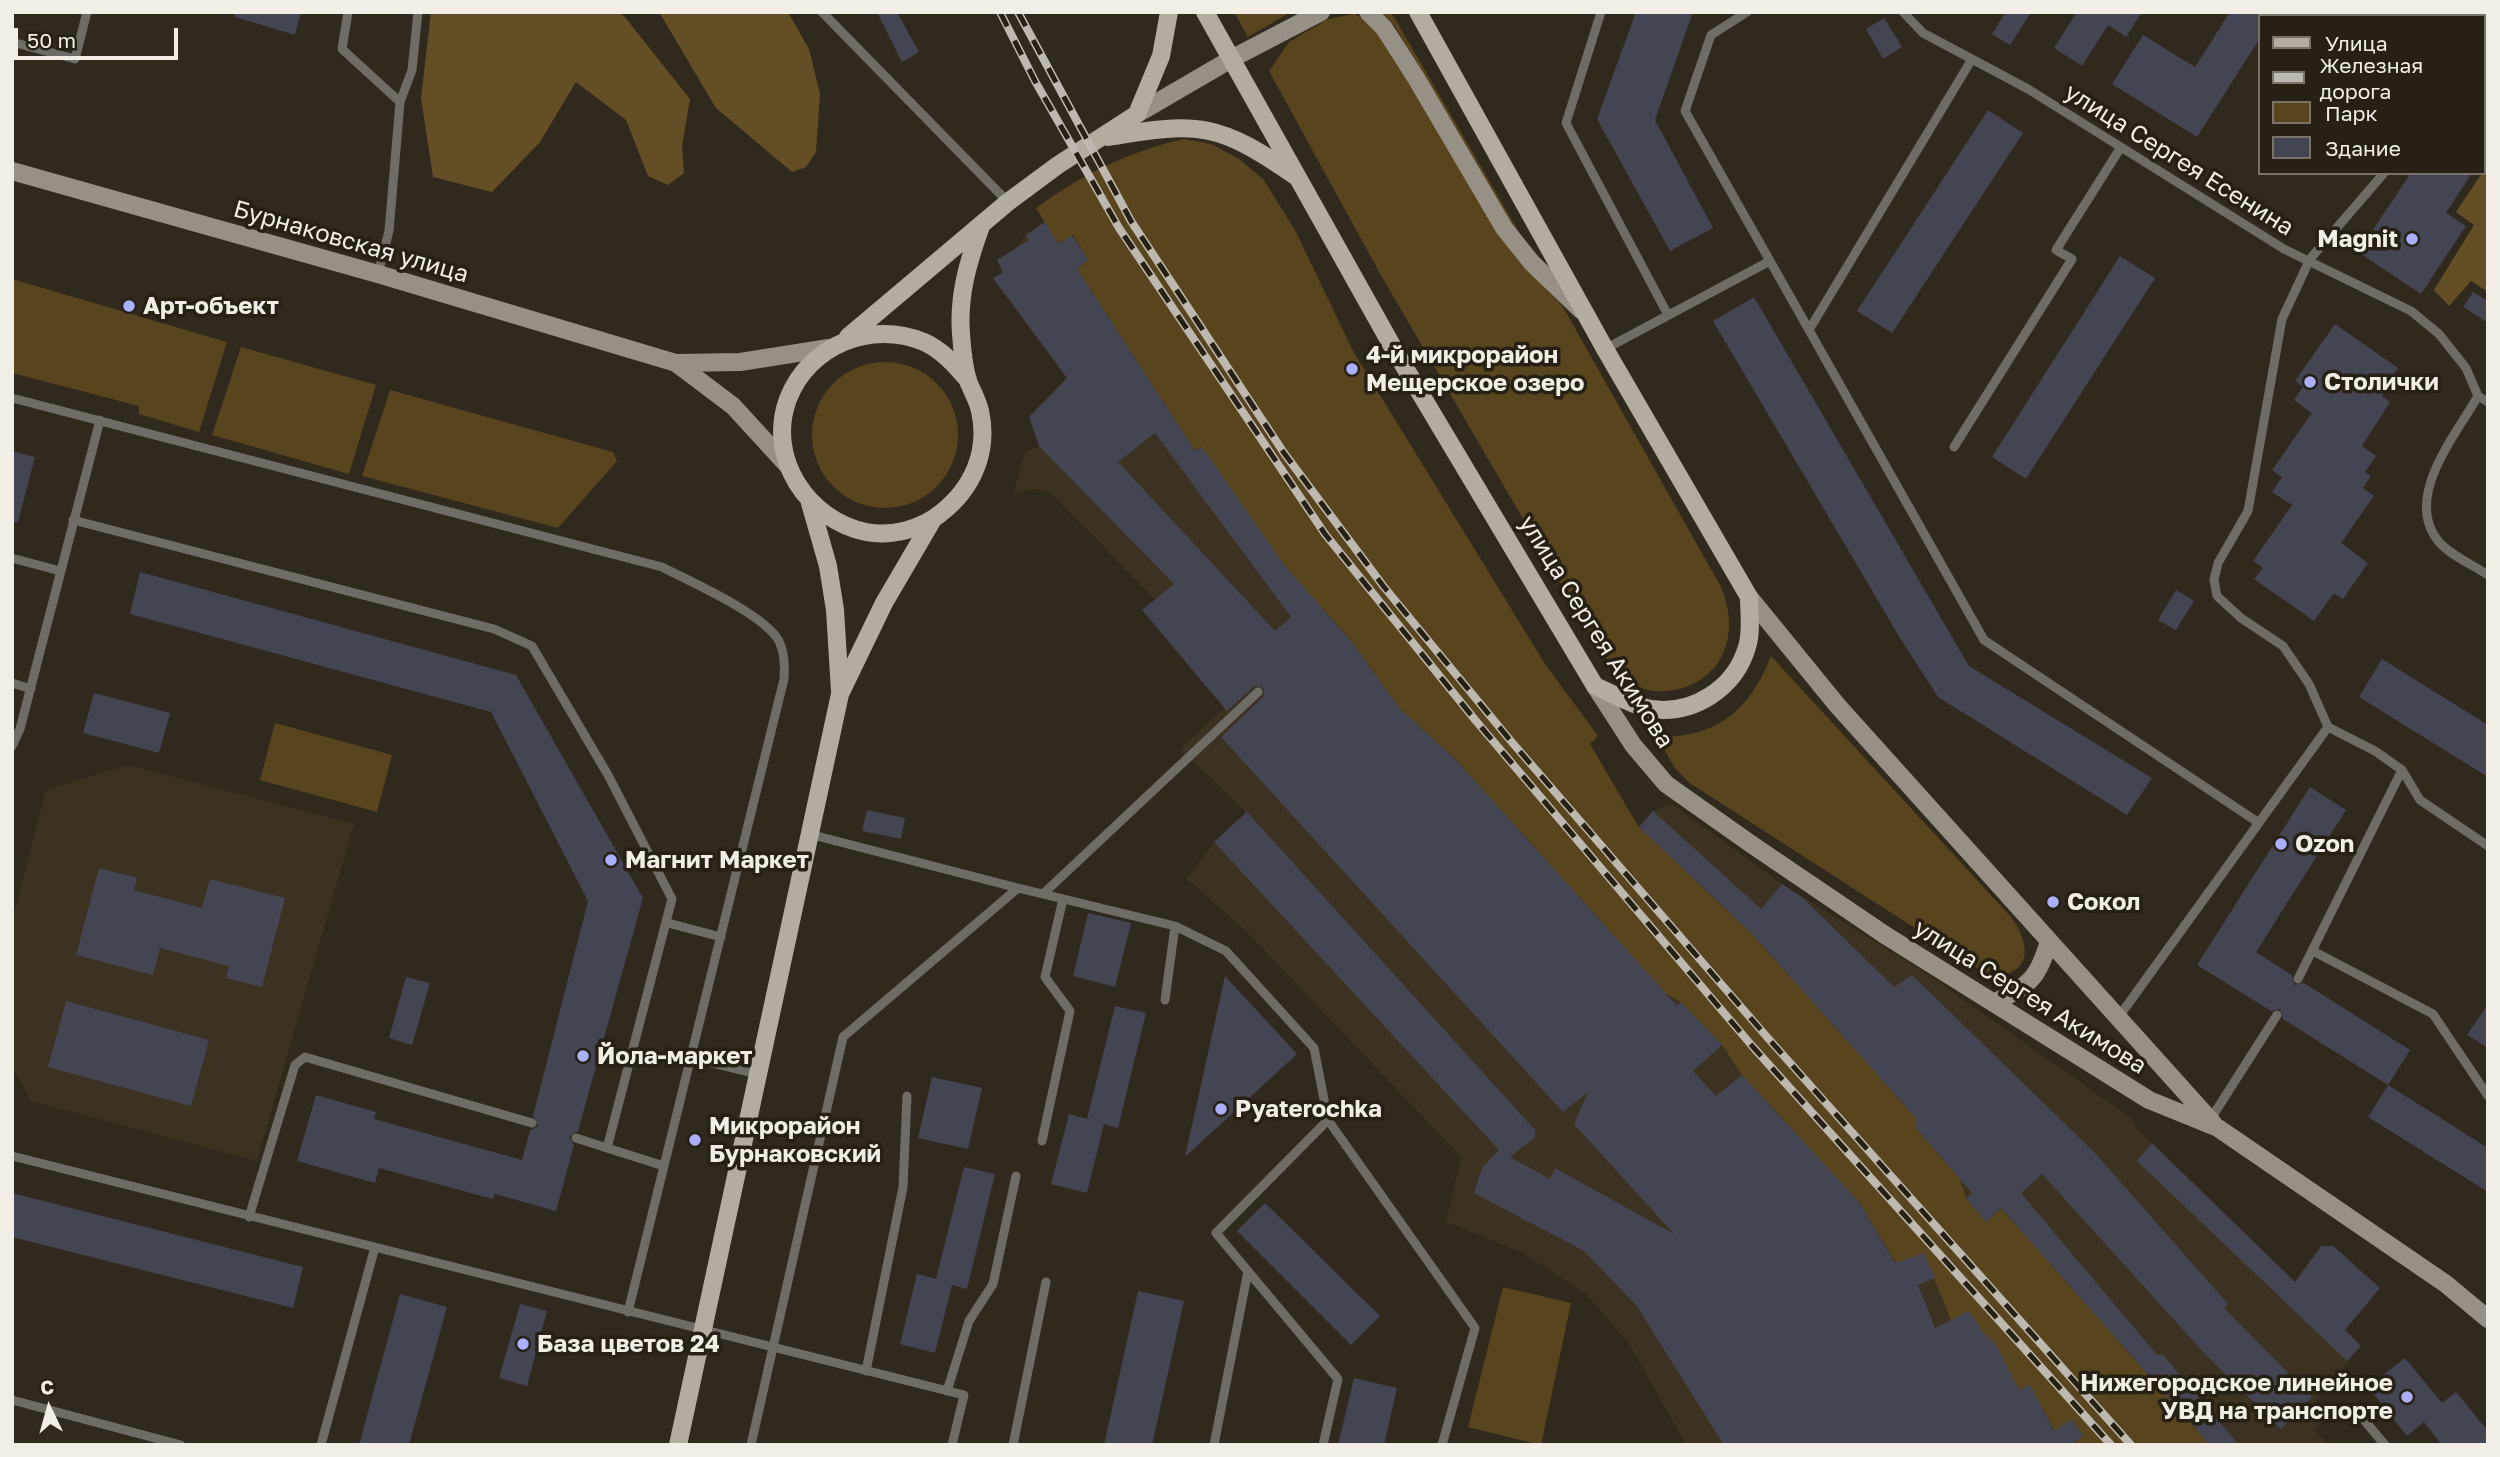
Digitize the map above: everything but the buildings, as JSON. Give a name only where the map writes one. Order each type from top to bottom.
[{"type":"main road","points":[[1137,114],[1161,56],[1169,12]]},
{"type":"main road","name":"улица Сергея Акимова","points":[[1205,12],[1395,351],[1595,686],[1633,746],[1666,784],[1885,935],[2149,1100],[2214,1124]]},
{"type":"main road","points":[[981,226],[961,293],[961,333],[968,380],[980,410],[980,452],[975,473],[958,500],[932,521],[901,532],[868,533],[836,523],[810,503],[797,486],[788,466],[782,433],[788,400],[804,371],[1009,202],[1058,165],[1104,138],[1137,114],[1233,58],[1321,12]]},
{"type":"main road","points":[[1368,12],[1384,28],[1410,68],[1504,228],[1532,263],[1589,317]]},
{"type":"main road","name":"улица Сергея Акимова","points":[[1418,12],[1605,348],[1749,597],[1838,705],[2214,1124],[2446,1284],[2488,1319]]},
{"type":"main road","points":[[1104,138],[1170,126],[1201,128],[1226,135],[1255,148],[1301,180]]},
{"type":"main road","name":"Бурнаковская улица","points":[[12,171],[378,274],[676,363]]},
{"type":"main road","points":[[676,363],[740,362],[836,345],[869,334],[898,334],[925,342],[949,358],[968,380]]},
{"type":"main road","points":[[676,363],[733,406],[788,466]]},
{"type":"main road","points":[[810,503],[828,565],[835,610],[840,694]]},
{"type":"main road","points":[[678,1445],[840,694],[884,603],[932,521]]},
{"type":"main road","points":[[1595,686],[1650,709],[1683,708],[1712,697],[1737,673],[1748,644],[1749,597]]},
{"type":"main road","points":[[1996,1002],[2027,985],[2040,971],[2049,941]]},
{"type":"lane","points":[[12,42],[75,59],[87,12]]},
{"type":"lane","points":[[348,12],[342,48],[400,102]]},
{"type":"lane","points":[[378,274],[389,231],[400,102],[412,70],[418,12]]},
{"type":"lane","points":[[822,12],[1009,202]]},
{"type":"lane","points":[[1601,12],[1566,123],[1668,315]]},
{"type":"lane","points":[[1747,12],[1711,35],[1685,111],[1984,639],[2259,823]]},
{"type":"lane","name":"улица Сергея Есенина","points":[[1903,12],[1923,33],[2028,89],[2284,249],[2411,311],[2439,334],[2466,368],[2478,396]]},
{"type":"lane","points":[[1809,330],[1972,59]]},
{"type":"lane","points":[[1954,447],[2072,259],[2056,250],[2121,147]]},
{"type":"lane","points":[[2382,175],[2310,260],[2282,319],[2248,511],[2217,563],[2214,580],[2217,596],[2241,618],[2283,646],[2309,684],[2328,727],[2375,751],[2402,770],[2420,800],[2488,846]]},
{"type":"lane","points":[[1605,348],[1770,261]]},
{"type":"lane","points":[[2488,402],[2478,396],[2434,474],[2426,495],[2432,531],[2441,544],[2488,575]]},
{"type":"lane","points":[[12,398],[662,567],[722,598],[762,624],[777,638],[783,650],[785,679],[628,1312]]},
{"type":"lane","points":[[12,746],[20,729],[31,689],[100,421]]},
{"type":"lane","points":[[73,520],[494,629],[532,646],[590,742],[672,899],[668,923],[607,1148]]},
{"type":"lane","points":[[12,558],[61,571]]},
{"type":"lane","points":[[12,684],[31,689]]},
{"type":"lane","points":[[1043,894],[1258,692]]},
{"type":"lane","points":[[2118,1018],[2328,727]]},
{"type":"lane","points":[[2298,979],[2402,770]]},
{"type":"lane","points":[[809,834],[1175,926],[1226,951],[1314,1048],[1328,1120],[1475,1328],[1442,1445]]},
{"type":"lane","points":[[751,1445],[843,1037],[1018,888]]},
{"type":"lane","points":[[1042,1141],[1070,1011],[1045,977],[1063,899]]},
{"type":"lane","points":[[668,923],[721,937]]},
{"type":"lane","points":[[1165,1000],[1175,926]]},
{"type":"lane","points":[[2312,951],[2433,1014],[2488,1096]]},
{"type":"lane","points":[[2214,1124],[2277,1015]]},
{"type":"lane","points":[[249,1217],[295,1065],[305,1057],[532,1122]]},
{"type":"lane","points":[[691,1058],[757,1074]]},
{"type":"lane","points":[[866,1371],[904,1187],[907,1096]]},
{"type":"lane","points":[[1323,1445],[1338,1380],[1216,1233],[1328,1120]]},
{"type":"lane","points":[[576,1138],[664,1166]]},
{"type":"lane","points":[[12,1156],[964,1395],[952,1445]]},
{"type":"lane","points":[[947,1391],[969,1321],[993,1283],[1016,1176]]},
{"type":"lane","points":[[321,1445],[375,1247]]},
{"type":"lane","points":[[1214,1445],[1248,1271]]},
{"type":"lane","points":[[1013,1445],[1046,1282]]},
{"type":"lane","points":[[12,1400],[181,1445]]},
{"type":"lane","points":[[2364,1420],[2385,1445]]},
{"type":"shaded area","points":[[431,12],[618,12],[690,99],[682,146],[684,173],[668,185],[648,176],[626,120],[576,82],[540,142],[492,192],[433,177],[421,98]]},
{"type":"shaded area","points":[[659,12],[788,12],[809,49],[820,94],[816,152],[806,167],[792,172],[716,108]]},
{"type":"shaded area","points":[[2488,164],[2488,292],[2471,281],[2449,306],[2434,290],[2474,225],[2456,212],[2481,175],[2486,175]]},
{"type":"shaded area","points":[[1045,222],[1058,243],[1072,235],[1088,260],[1077,268],[1195,451],[1202,447],[1400,709],[1456,760],[1666,994],[1681,1002],[1722,1045],[1742,1075],[1924,1253],[1935,1278],[1969,1311],[2030,1385],[2055,1431],[2072,1419],[2083,1436],[2075,1441],[2078,1445],[1686,1445],[1628,1342],[1587,1295],[1523,1253],[1446,1222],[1461,1157],[1247,932],[1187,879],[1214,842],[1246,812],[1180,749],[1240,693],[1158,597],[1154,599],[1058,500],[1047,491],[1032,489],[1013,494],[1025,453],[1039,446],[1081,397],[993,278],[1003,272],[1012,251],[1026,235]]},
{"type":"shaded area","points":[[128,765],[354,824],[257,1161],[31,1101],[12,1066],[12,921],[46,790]]},
{"type":"shaded area","points":[[1672,804],[1782,884],[1930,976],[2134,1120],[2136,1128],[2361,1346],[2316,1401],[2330,1414],[2315,1429],[2327,1445],[2210,1445],[2000,1208],[1986,1222],[1966,1198],[1960,1179],[1753,935],[1639,827],[1653,811]]},
{"type":"green space","points":[[1234,12],[1291,12],[1248,37]]},
{"type":"green space","points":[[1381,12],[1391,12],[1523,239],[1503,216],[1394,25]]},
{"type":"green space","points":[[1354,14],[1376,24],[1500,235],[1563,307],[1721,587],[1729,618],[1726,647],[1711,672],[1699,681],[1669,691],[1645,689],[1626,678],[1600,651],[1378,270],[1269,71],[1289,42],[1328,19]]},
{"type":"green space","points":[[1184,139],[1211,144],[1239,159],[1263,179],[1295,230],[1353,351],[1545,664],[1598,736],[1590,744],[1638,826],[1753,935],[1915,1117],[1915,1127],[1960,1179],[1966,1198],[1986,1222],[2001,1208],[2210,1445],[2078,1445],[2075,1442],[2083,1436],[2072,1419],[2055,1431],[2030,1386],[2019,1390],[1994,1346],[1978,1333],[1951,1320],[1924,1254],[1896,1263],[1859,1202],[1742,1075],[1722,1045],[1681,1002],[1666,994],[1456,760],[1400,709],[1351,641],[1285,566],[1201,447],[1195,451],[1077,269],[1088,260],[1073,235],[1058,244],[1036,208],[1070,185],[1125,157]]},
{"type":"green space","points":[[12,279],[227,342],[199,432],[139,414],[139,406],[12,373]]},
{"type":"green space","points":[[241,347],[376,385],[349,474],[212,435]]},
{"type":"green space","points":[[885,362],[913,368],[936,384],[952,407],[958,435],[952,463],[936,486],[913,502],[885,508],[857,502],[834,486],[818,463],[812,435],[818,407],[834,384],[857,368]]},
{"type":"green space","points":[[390,390],[613,452],[617,461],[558,528],[362,476]]},
{"type":"green space","points":[[1771,656],[2011,917],[2018,927],[2025,947],[2021,964],[2015,970],[1991,977],[1688,782],[1675,768],[1657,737],[1697,732],[1729,717],[1753,692]]},
{"type":"green space","points":[[275,723],[392,755],[377,812],[260,780]]},
{"type":"green space","points":[[1503,1287],[1571,1303],[1541,1445],[1468,1427]]},
{"type":"railway","points":[[1000,12],[1035,81],[1119,228],[1325,534],[1476,721],[1753,1047],[2111,1445]]},
{"type":"railway","points":[[1018,12],[1131,221],[1284,453],[1384,587],[1510,740],[1767,1037],[2131,1445]]},
{"type":"place","name":"Magnit","points":[[2412,239]]},
{"type":"place","name":"Арт-объект","points":[[129,306]]},
{"type":"place","name":"4-й микрорайон Мещерское озеро","points":[[1352,369]]},
{"type":"place","name":"Столички","points":[[2310,382]]},
{"type":"place","name":"Ozon","points":[[2281,844]]},
{"type":"place","name":"Магнит Маркет","points":[[611,860]]},
{"type":"place","name":"Сокол","points":[[2053,902]]},
{"type":"place","name":"Йола-маркет","points":[[583,1056]]},
{"type":"place","name":"Pyaterochka","points":[[1221,1109]]},
{"type":"place","name":"Микрорайон Бурнаковский","points":[[695,1140]]},
{"type":"place","name":"База цветов 24","points":[[523,1344]]},
{"type":"place","name":"Нижегородское линейное УВД на транспорте","points":[[2407,1397]]}]
